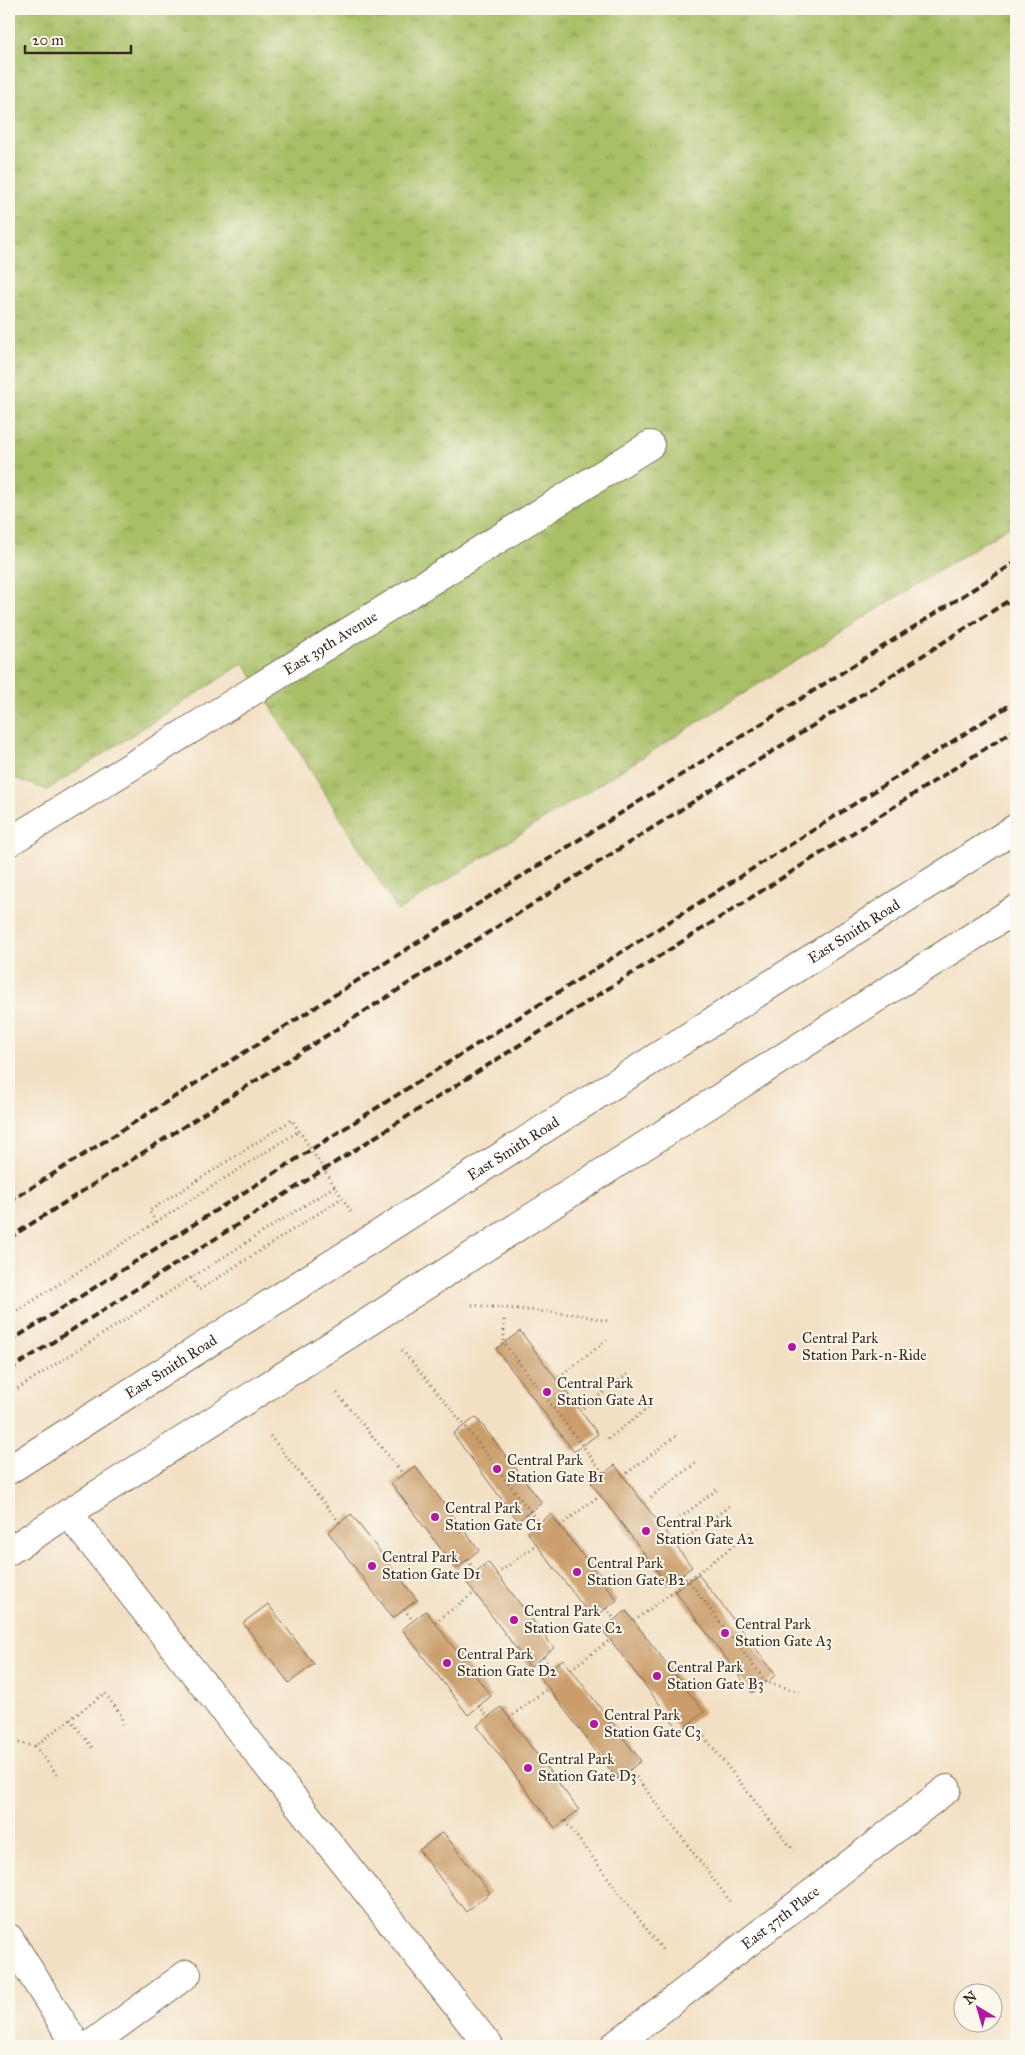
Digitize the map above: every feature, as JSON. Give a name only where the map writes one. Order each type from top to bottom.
[{"type":"street","name":"East 39th Avenue","points":[[9,842],[650,445]]},
{"type":"street","name":"East Smith Road","points":[[9,1470],[1016,828]]},
{"type":"street","points":[[9,1551],[1016,909]]},
{"type":"street","points":[[68,1513],[489,2046]]},
{"type":"street","name":"East 37th Place","points":[[614,2046],[947,1789]]},
{"type":"street","points":[[9,1938],[77,2046]]},
{"type":"street","points":[[89,2046],[188,1974]]},
{"type":"path","points":[[156,1222],[149,1211],[292,1120],[352,1213]]},
{"type":"path","points":[[9,1316],[299,1131]]},
{"type":"path","points":[[9,1394],[335,1186]]},
{"type":"path","points":[[191,1278],[199,1290],[342,1198]]},
{"type":"path","points":[[472,1305],[581,1315],[608,1321]]},
{"type":"path","points":[[504,1320],[504,1343],[604,1474]]},
{"type":"path","points":[[559,1376],[607,1340]]},
{"type":"path","points":[[402,1350],[465,1426],[539,1523]]},
{"type":"path","points":[[583,1408],[629,1373]]},
{"type":"path","points":[[337,1393],[403,1474]]},
{"type":"path","points":[[608,1439],[653,1404]]},
{"type":"path","points":[[624,1476],[677,1434]]},
{"type":"path","points":[[270,1436],[340,1523]]},
{"type":"path","points":[[651,1497],[698,1461]]},
{"type":"path","points":[[672,1524],[719,1488]]},
{"type":"path","points":[[560,1526],[600,1495]]},
{"type":"path","points":[[684,1540],[732,1504]]},
{"type":"path","points":[[634,1621],[687,1579],[753,1531]]},
{"type":"path","points":[[498,1574],[537,1544]]},
{"type":"path","points":[[467,1560],[476,1571]]},
{"type":"path","points":[[683,1574],[766,1682],[799,1692]]},
{"type":"path","points":[[435,1622],[474,1592]]},
{"type":"path","points":[[606,1608],[615,1620]]},
{"type":"path","points":[[404,1609],[413,1621]]},
{"type":"path","points":[[571,1669],[610,1640]]},
{"type":"path","points":[[543,1657],[551,1668]]},
{"type":"path","points":[[509,1718],[548,1688]]},
{"type":"path","points":[[35,1746],[105,1693],[121,1715],[123,1727]]},
{"type":"path","points":[[479,1706],[488,1717]]},
{"type":"path","points":[[70,1719],[94,1750]]},
{"type":"path","points":[[692,1721],[794,1851]]},
{"type":"path","points":[[9,1741],[35,1746],[59,1777]]},
{"type":"path","points":[[630,1769],[730,1902]]},
{"type":"path","points":[[565,1820],[664,1952]]},
{"type":"green space","points":[[9,9],[1016,9],[1016,522],[398,911],[244,663],[47,790],[9,776]]},
{"type":"building","name":"Central Park Station Gate A1","points":[[520,1331],[598,1434],[574,1452],[496,1349]]},
{"type":"building","name":"Central Park Station Gate B1","points":[[476,1417],[542,1503],[518,1521],[453,1434]]},
{"type":"building","name":"Central Park Station Gate A2","points":[[615,1465],[692,1567],[668,1585],[591,1483]]},
{"type":"building","name":"Central Park Station Gate C1","points":[[415,1466],[479,1550],[456,1569],[391,1483]]},
{"type":"building","name":"Central Park Station Gate D1","points":[[351,1514],[417,1600],[393,1618],[328,1532]]},
{"type":"building","name":"Central Park Station Gate B2","points":[[551,1514],[617,1600],[593,1619],[527,1532]]},
{"type":"building","name":"Central Park Station Gate C2","points":[[488,1562],[554,1648],[530,1667],[465,1580]]},
{"type":"building","name":"Central Park Station Gate A3","points":[[698,1574],[776,1675],[752,1693],[675,1591]]},
{"type":"building","points":[[268,1604],[314,1664],[289,1683],[243,1623]]},
{"type":"building","name":"Central Park Station Gate D2","points":[[426,1611],[491,1696],[468,1715],[402,1629]]},
{"type":"building","name":"Central Park Station Gate B3","points":[[626,1611],[704,1712],[680,1731],[602,1629]]},
{"type":"building","name":"Central Park Station Gate C3","points":[[563,1659],[641,1761],[617,1779],[540,1677]]},
{"type":"building","name":"Central Park Station Gate D3","points":[[501,1707],[579,1810],[555,1828],[477,1726]]},
{"type":"building","points":[[443,1832],[490,1893],[466,1912],[419,1850]]},
{"type":"railway","points":[[9,1202],[1016,562]]},
{"type":"railway","points":[[9,1238],[1016,596]]},
{"type":"railway","points":[[9,1342],[1016,701]]},
{"type":"railway","points":[[9,1370],[1016,729]]},
{"type":"place","name":"Central Park Station Park-n-Ride","points":[[792,1347]]},
{"type":"place","name":"Central Park Station Gate A1","points":[[547,1392]]},
{"type":"place","name":"Central Park Station Gate B1","points":[[497,1469]]},
{"type":"place","name":"Central Park Station Gate C1","points":[[435,1517]]},
{"type":"place","name":"Central Park Station Gate A2","points":[[646,1531]]},
{"type":"place","name":"Central Park Station Gate D1","points":[[372,1566]]},
{"type":"place","name":"Central Park Station Gate B2","points":[[577,1572]]},
{"type":"place","name":"Central Park Station Gate C2","points":[[514,1620]]},
{"type":"place","name":"Central Park Station Gate A3","points":[[725,1633]]},
{"type":"place","name":"Central Park Station Gate D2","points":[[447,1663]]},
{"type":"place","name":"Central Park Station Gate B3","points":[[657,1676]]},
{"type":"place","name":"Central Park Station Gate C3","points":[[594,1724]]},
{"type":"place","name":"Central Park Station Gate D3","points":[[528,1768]]}]
